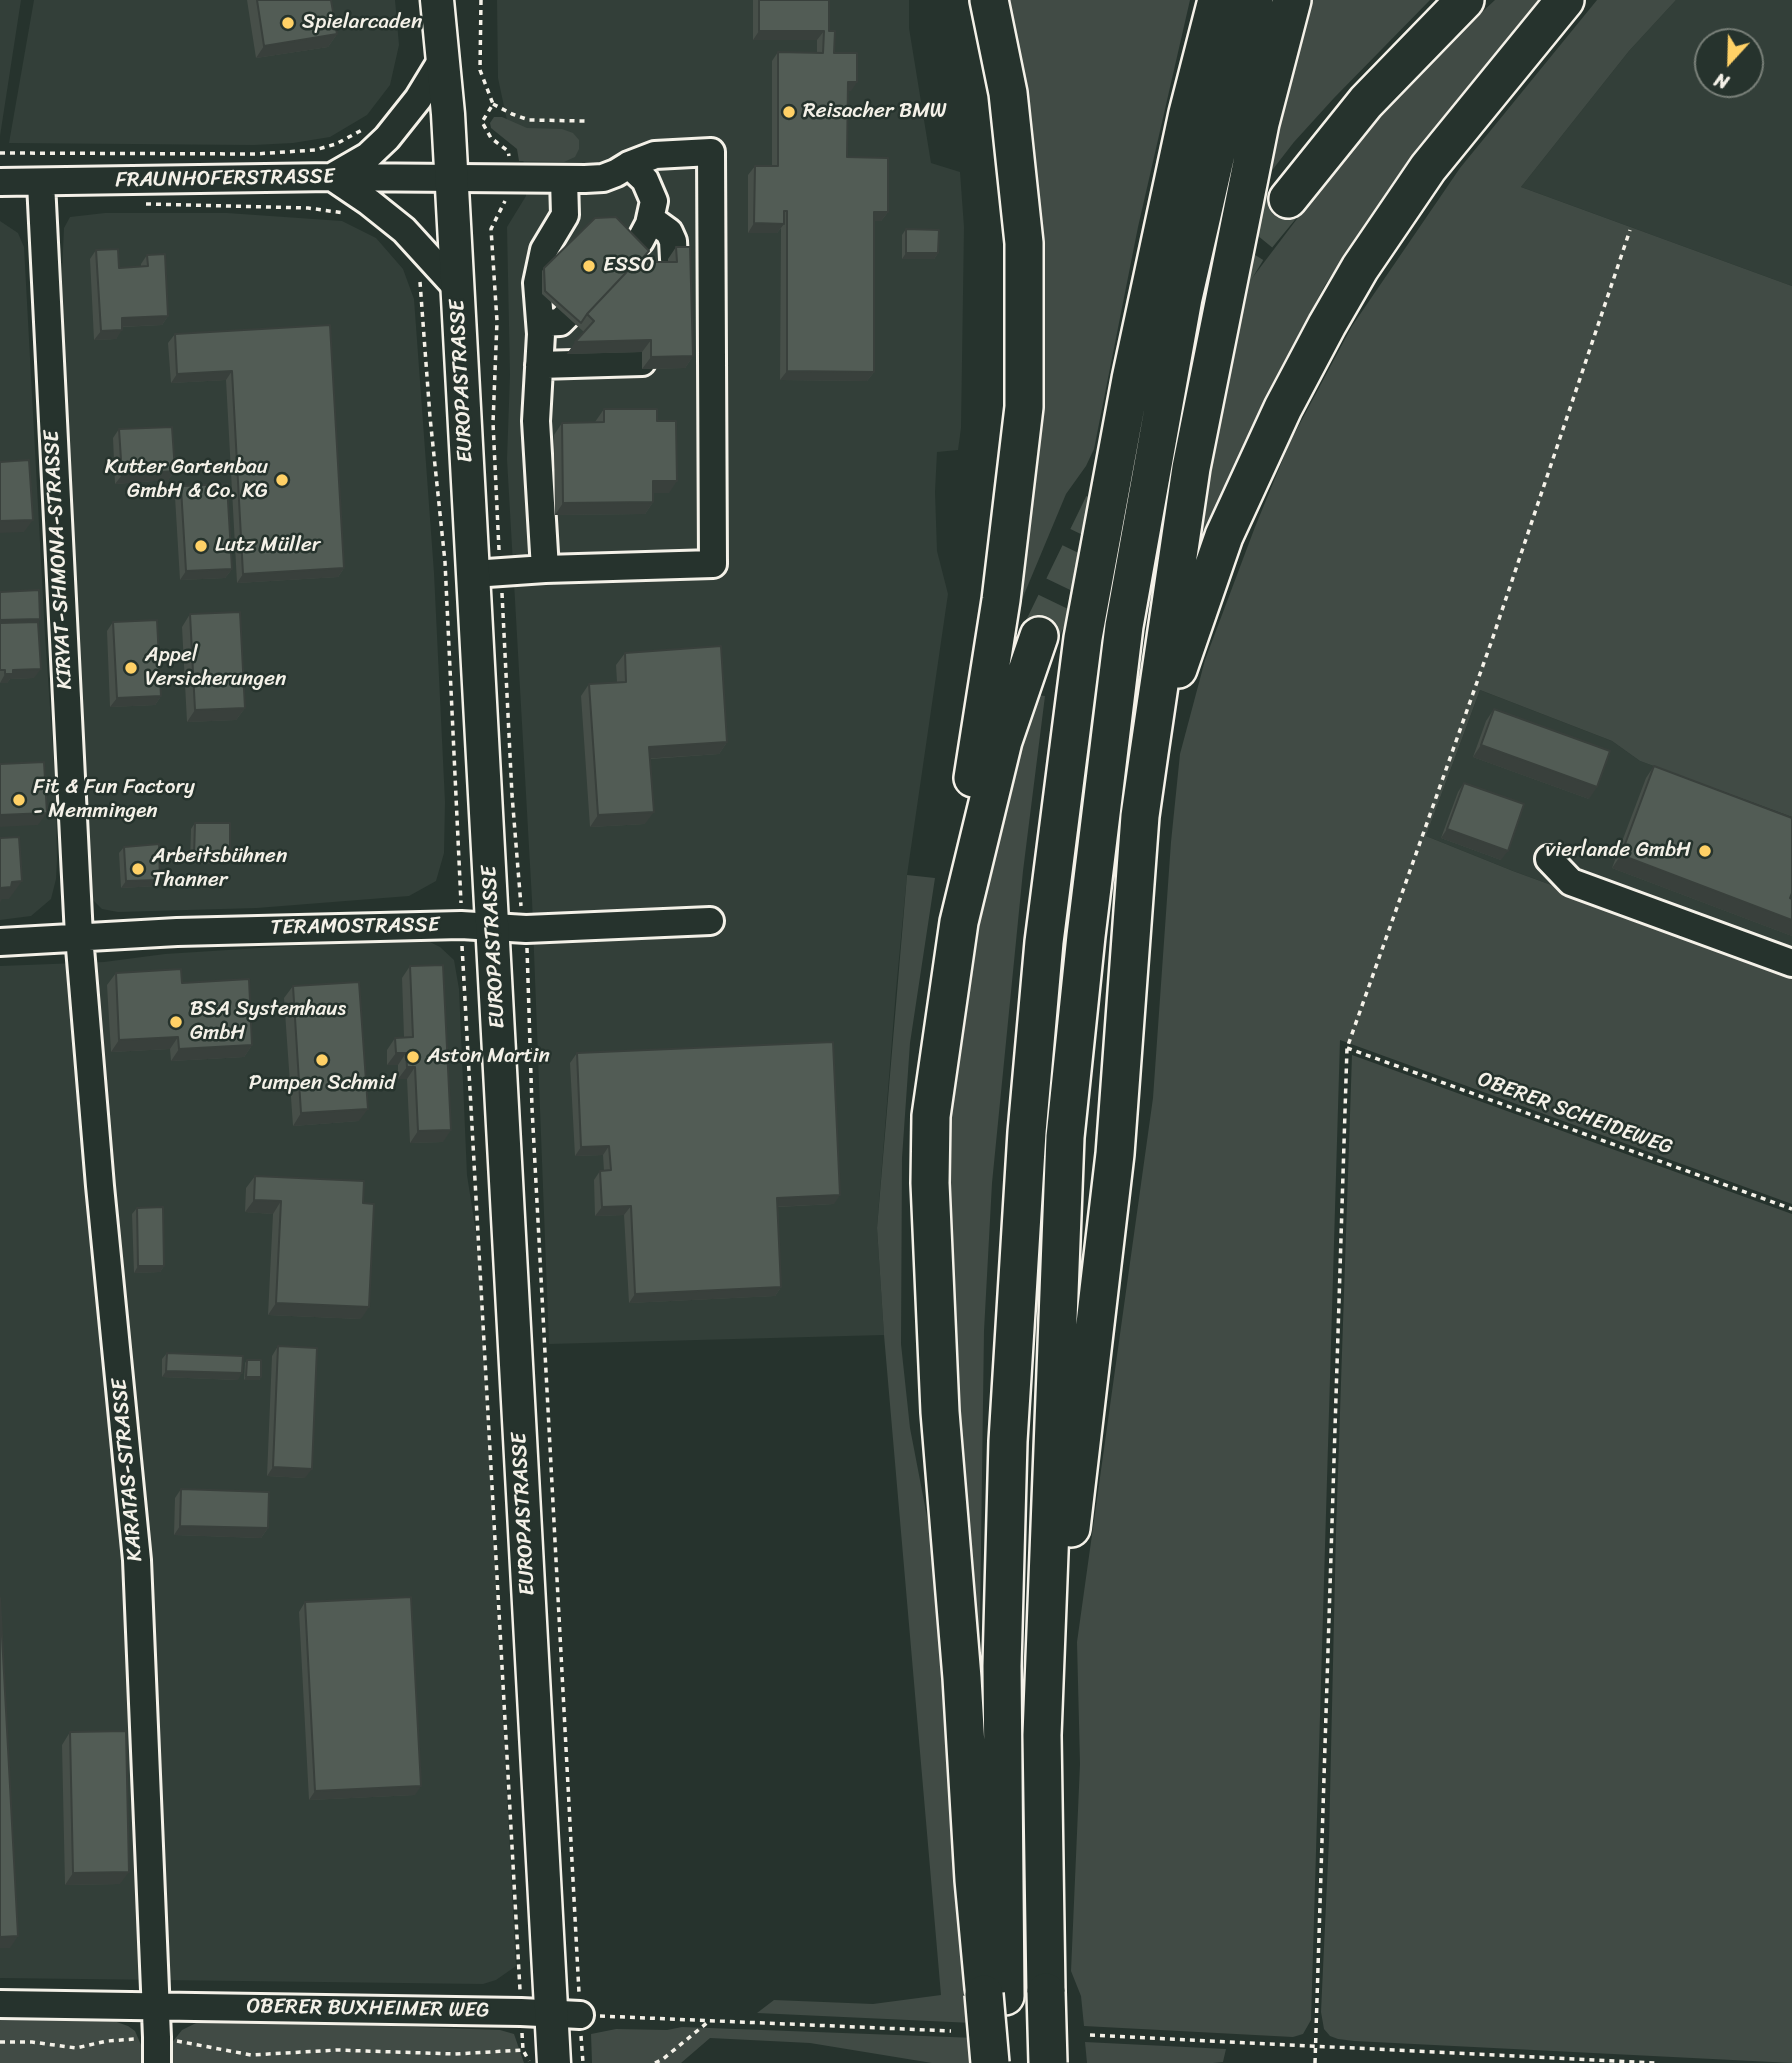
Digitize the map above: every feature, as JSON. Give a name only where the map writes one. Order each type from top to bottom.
[{"type":"highway","points":[[989,0],[1008,93],[1024,243],[1024,407],[1001,600],[969,805],[959,922],[931,1116],[930,1183],[940,1412],[962,1678],[974,1880],[1009,2063]]},
{"type":"highway","points":[[990,2063],[995,1995],[1009,1441],[1027,1132],[1044,942],[1085,625],[1131,379],[1188,113],[1216,0]]},
{"type":"highway","points":[[1048,2063],[1042,1735],[1065,1137],[1086,936],[1124,626],[1183,298],[1254,0]]},
{"type":"highway","points":[[1042,1735],[1061,1614],[1115,1154],[1136,856],[1149,753],[1191,468],[1259,123],[1292,0]]},
{"type":"highway","points":[[1288,199],[1366,102],[1465,0]]},
{"type":"highway","points":[[1149,753],[1224,536],[1283,408],[1327,324],[1360,268],[1428,169],[1565,0]]},
{"type":"highway","points":[[959,922],[1003,741],[1040,636]]},
{"type":"main road","name":"EUROPASTRASSE","points":[[437,0],[448,123],[506,1145],[554,2063]]},
{"type":"street","points":[[443,58],[418,99],[387,138],[368,156],[332,177],[404,230],[457,288]]},
{"type":"street","name":"FRAUNHOFERSTRASSE","points":[[0,183],[332,177],[564,180],[603,178],[655,155],[712,152],[713,564],[545,569]]},
{"type":"street","points":[[541,323],[560,322],[640,241],[651,219],[654,201],[645,180],[629,165]]},
{"type":"street","points":[[473,574],[545,569],[536,421],[541,323],[537,283],[544,250],[565,215],[564,180]]},
{"type":"street","name":"KIRYAT-SHMONA-STRASSE","points":[[41,183],[79,936]]},
{"type":"street","points":[[651,219],[669,232],[673,241],[674,259]]},
{"type":"street","points":[[539,365],[642,362]]},
{"type":"street","points":[[1549,859],[1571,881],[1792,963]]},
{"type":"street","name":"TERAMOSTRASSE","points":[[0,942],[79,936],[461,925],[526,929],[710,921]]},
{"type":"street","name":"KARATAS-STRASSE","points":[[79,936],[100,1186],[137,1560],[156,2006]]},
{"type":"street","name":"OBERER BUXHEIMER WEG","points":[[0,2004],[550,2014]]},
{"type":"street","points":[[156,2006],[157,2050]]},
{"type":"path","points":[[481,0],[480,70],[494,104],[529,120],[585,121]]},
{"type":"path","points":[[482,122],[494,104]]},
{"type":"path","points":[[448,123],[482,122]]},
{"type":"path","points":[[482,122],[491,138],[508,151],[512,178]]},
{"type":"path","points":[[0,153],[255,154],[315,150],[336,144],[362,129]]},
{"type":"path","points":[[143,204],[308,208],[355,215]]},
{"type":"path","points":[[1315,2063],[1346,1048],[1492,640],[1630,230]]},
{"type":"path","points":[[420,272],[430,417],[445,562],[461,925],[550,2014],[583,2063]]},
{"type":"path","points":[[526,929],[533,1136],[550,2014],[523,2050],[530,2063]]},
{"type":"path","name":"OBERER SCHEIDEWEG","points":[[1346,1048],[1792,1209]]},
{"type":"path","points":[[550,2014],[951,2031]]},
{"type":"path","points":[[655,2063],[709,2021]]},
{"type":"path","points":[[1090,2035],[1655,2063]]},
{"type":"path","name":"OBERER BUXHEIMER WEG","points":[[0,2042],[32,2042],[76,2048],[107,2041],[157,2050],[251,2054],[337,2050],[455,2054],[523,2050]]},
{"type":"shaded area","points":[[0,0],[21,0],[0,136]]},
{"type":"shaded area","points":[[34,0],[395,0],[399,45],[390,85],[367,115],[330,137],[254,145],[9,143]]},
{"type":"shaded area","points":[[497,0],[909,0],[909,28],[931,163],[960,172],[964,227],[961,428],[958,450],[937,452],[937,551],[948,594],[907,875],[896,990],[877,1228],[884,1335],[549,1344],[532,900],[507,459],[510,375],[507,227],[526,196],[523,155],[509,130],[498,78]]},
{"type":"shaded area","points":[[999,0],[1190,0],[1138,227],[1094,449],[1086,466],[1066,494],[1013,621],[1025,502]]},
{"type":"shaded area","points":[[1306,0],[1430,0],[1334,98],[1294,142],[1263,182]]},
{"type":"shaded area","points":[[1495,0],[1539,0],[1414,152],[1325,285],[1264,399],[1183,595],[1237,298],[1328,178],[1393,102],[1440,51]]},
{"type":"shaded area","points":[[1597,0],[1676,0],[1629,51],[1521,187],[1792,286],[1792,817],[1640,761],[1612,741],[1480,690],[1426,836],[1513,871],[1792,973],[1792,1204],[1340,1040],[1311,2020],[1303,2034],[1293,2037],[1084,2026],[1081,1996],[1071,1971],[1080,1764],[1077,1642],[1153,1098],[1180,754],[1205,660],[1255,527],[1290,442],[1352,326],[1460,168]]},
{"type":"shaded area","points":[[1676,0],[1792,0],[1792,286],[1521,187],[1629,51]]},
{"type":"shaded area","points":[[494,117],[502,117],[527,128],[562,129],[573,133],[579,140],[579,149],[575,157],[564,162],[519,161],[517,149],[491,128],[490,123]]},
{"type":"shaded area","points":[[105,213],[227,213],[342,221],[376,238],[403,269],[414,299],[434,573],[445,802],[444,853],[436,881],[409,896],[257,908],[118,912],[102,909],[91,898],[61,296],[64,228],[70,217]]},
{"type":"shaded area","points":[[0,221],[18,233],[24,247],[56,794],[57,860],[51,899],[31,916],[0,920]]},
{"type":"shaded area","points":[[1480,690],[1612,741],[1640,761],[1792,817],[1792,973],[1513,871],[1426,836]]},
{"type":"shaded area","points":[[1037,695],[1045,696],[1023,871],[992,1183],[984,1331],[979,1691],[947,1259],[949,1093],[958,1020],[990,858]]},
{"type":"shaded area","points":[[907,875],[935,878],[910,1043],[902,1158],[901,1344],[910,1428],[933,1548],[973,2023],[757,2013],[774,2000],[873,2004],[941,1995],[877,1228]]},
{"type":"shaded area","points":[[354,942],[430,942],[454,960],[459,989],[467,1175],[479,1252],[516,1966],[496,1980],[483,1984],[0,1978],[0,966],[104,962],[165,954]]},
{"type":"shaded area","points":[[1352,1055],[1792,1214],[1792,2063],[1354,2041],[1330,2036],[1324,2029],[1321,2012],[1329,1839]]},
{"type":"shaded area","points":[[0,2019],[111,2020],[135,2031],[145,2063],[0,2063]]},
{"type":"shaded area","points":[[220,2020],[500,2030],[514,2034],[524,2063],[167,2063],[170,2045],[182,2030],[198,2022]]},
{"type":"shaded area","points":[[682,2027],[977,2038],[979,2063],[932,2063],[810,2043],[710,2038],[681,2063],[592,2063],[591,2034],[616,2029],[667,2030]]},
{"type":"shaded area","points":[[1085,2042],[1226,2049],[1223,2062],[1087,2063]]},
{"type":"building","name":"Spielarcaden","points":[[257,0],[331,0],[337,34],[264,46]]},
{"type":"building","points":[[759,0],[829,0],[829,31],[835,31],[834,53],[857,53],[857,82],[848,82],[847,157],[888,158],[888,212],[874,212],[874,372],[787,371],[787,211],[784,211],[784,224],[754,223],[755,166],[778,166],[778,52],[823,53],[824,31],[759,31]]},
{"type":"building","points":[[616,217],[649,251],[581,323],[545,291],[544,268],[595,218]]},
{"type":"building","points":[[906,229],[939,230],[938,253],[906,253]]},
{"type":"building","points":[[676,247],[690,247],[693,356],[651,357],[651,340],[575,342],[594,321],[587,314],[636,262],[677,262]]},
{"type":"building","points":[[118,249],[119,268],[148,266],[147,255],[165,254],[168,316],[122,318],[122,330],[101,331],[96,250]]},
{"type":"building","name":"Kutter Gartenbau GmbH & Co. KG","points":[[330,325],[344,568],[243,574],[232,371],[177,374],[175,334]]},
{"type":"building","points":[[604,409],[657,409],[657,421],[676,421],[677,481],[653,481],[653,502],[563,503],[562,423],[604,422]]},
{"type":"building","points":[[172,427],[175,471],[122,475],[119,429]]},
{"type":"building","points":[[29,460],[33,520],[0,521],[0,462]]},
{"type":"building","name":"Lutz Müller","points":[[227,484],[232,569],[186,571],[181,488]]},
{"type":"building","points":[[39,590],[40,619],[0,620],[0,592]]},
{"type":"building","points":[[240,612],[245,708],[195,710],[190,614]]},
{"type":"building","name":"Appel Versicherungen","points":[[157,620],[161,696],[117,698],[113,622]]},
{"type":"building","points":[[38,622],[41,669],[13,670],[13,674],[5,674],[5,670],[0,670],[0,623]]},
{"type":"building","points":[[721,646],[727,742],[649,747],[654,812],[598,815],[589,684],[626,682],[625,653]]},
{"type":"building","points":[[1494,709],[1610,751],[1597,787],[1481,745]]},
{"type":"building","name":"Fit & Fun Factory - Memmingen","points":[[44,762],[47,813],[0,815],[0,764]]},
{"type":"building","name":"vierlande GmbH","points":[[1654,766],[1792,818],[1792,920],[1621,855]]},
{"type":"building","points":[[1464,783],[1524,804],[1508,851],[1447,829]]},
{"type":"building","points":[[195,823],[230,823],[230,858],[194,857]]},
{"type":"building","points":[[19,837],[22,881],[12,882],[11,887],[0,888],[0,838]]},
{"type":"building","name":"Arbeitsbühnen Thanner","points":[[159,844],[160,880],[126,881],[124,847]]},
{"type":"building","name":"Aston Martin","points":[[443,965],[451,1130],[418,1131],[415,1067],[407,1067],[406,1053],[396,1053],[395,1038],[413,1037],[410,966]]},
{"type":"building","name":"BSA Systemhaus GmbH","points":[[181,969],[182,983],[249,979],[252,1045],[179,1049],[178,1037],[119,1040],[116,973]]},
{"type":"building","name":"Pumpen Schmid","points":[[359,982],[368,1109],[301,1113],[293,986]]},
{"type":"building","points":[[833,1042],[840,1195],[777,1198],[781,1287],[635,1294],[631,1206],[602,1207],[600,1171],[611,1170],[609,1146],[581,1147],[577,1053]]},
{"type":"building","points":[[255,1176],[364,1181],[363,1203],[374,1204],[369,1307],[276,1303],[281,1201],[254,1200]]},
{"type":"building","points":[[163,1207],[164,1266],[138,1266],[137,1208]]},
{"type":"building","points":[[278,1346],[317,1348],[312,1469],[273,1467]]},
{"type":"building","points":[[167,1353],[243,1356],[242,1373],[166,1371]]},
{"type":"building","points":[[247,1360],[261,1360],[261,1377],[246,1377]]},
{"type":"building","points":[[181,1489],[269,1492],[268,1528],[180,1526]]},
{"type":"building","points":[[411,1597],[421,1786],[315,1791],[305,1602]]},
{"type":"building","points":[[0,1598],[18,1936],[0,1937]]},
{"type":"building","points":[[126,1731],[129,1872],[73,1873],[70,1732]]},
{"type":"tunnel","points":[[1171,376],[1252,243],[1288,199]]},
{"type":"tunnel","points":[[1039,636],[1103,504]]},
{"type":"place","name":"Spielarcaden","points":[[288,23]]},
{"type":"place","name":"Reisacher BMW","points":[[789,112]]},
{"type":"place","name":"ESSO","points":[[589,266]]},
{"type":"place","name":"Kutter Gartenbau GmbH & Co. KG","points":[[282,480]]},
{"type":"place","name":"Lutz Müller","points":[[201,546]]},
{"type":"place","name":"Appel Versicherungen","points":[[131,668]]},
{"type":"place","name":"Fit & Fun Factory - Memmingen","points":[[19,800]]},
{"type":"place","name":"vierlande GmbH","points":[[1705,851]]},
{"type":"place","name":"Arbeitsbühnen Thanner","points":[[138,869]]},
{"type":"place","name":"BSA Systemhaus GmbH","points":[[176,1022]]},
{"type":"place","name":"Aston Martin","points":[[413,1057]]},
{"type":"place","name":"Pumpen Schmid","points":[[322,1060]]}]
